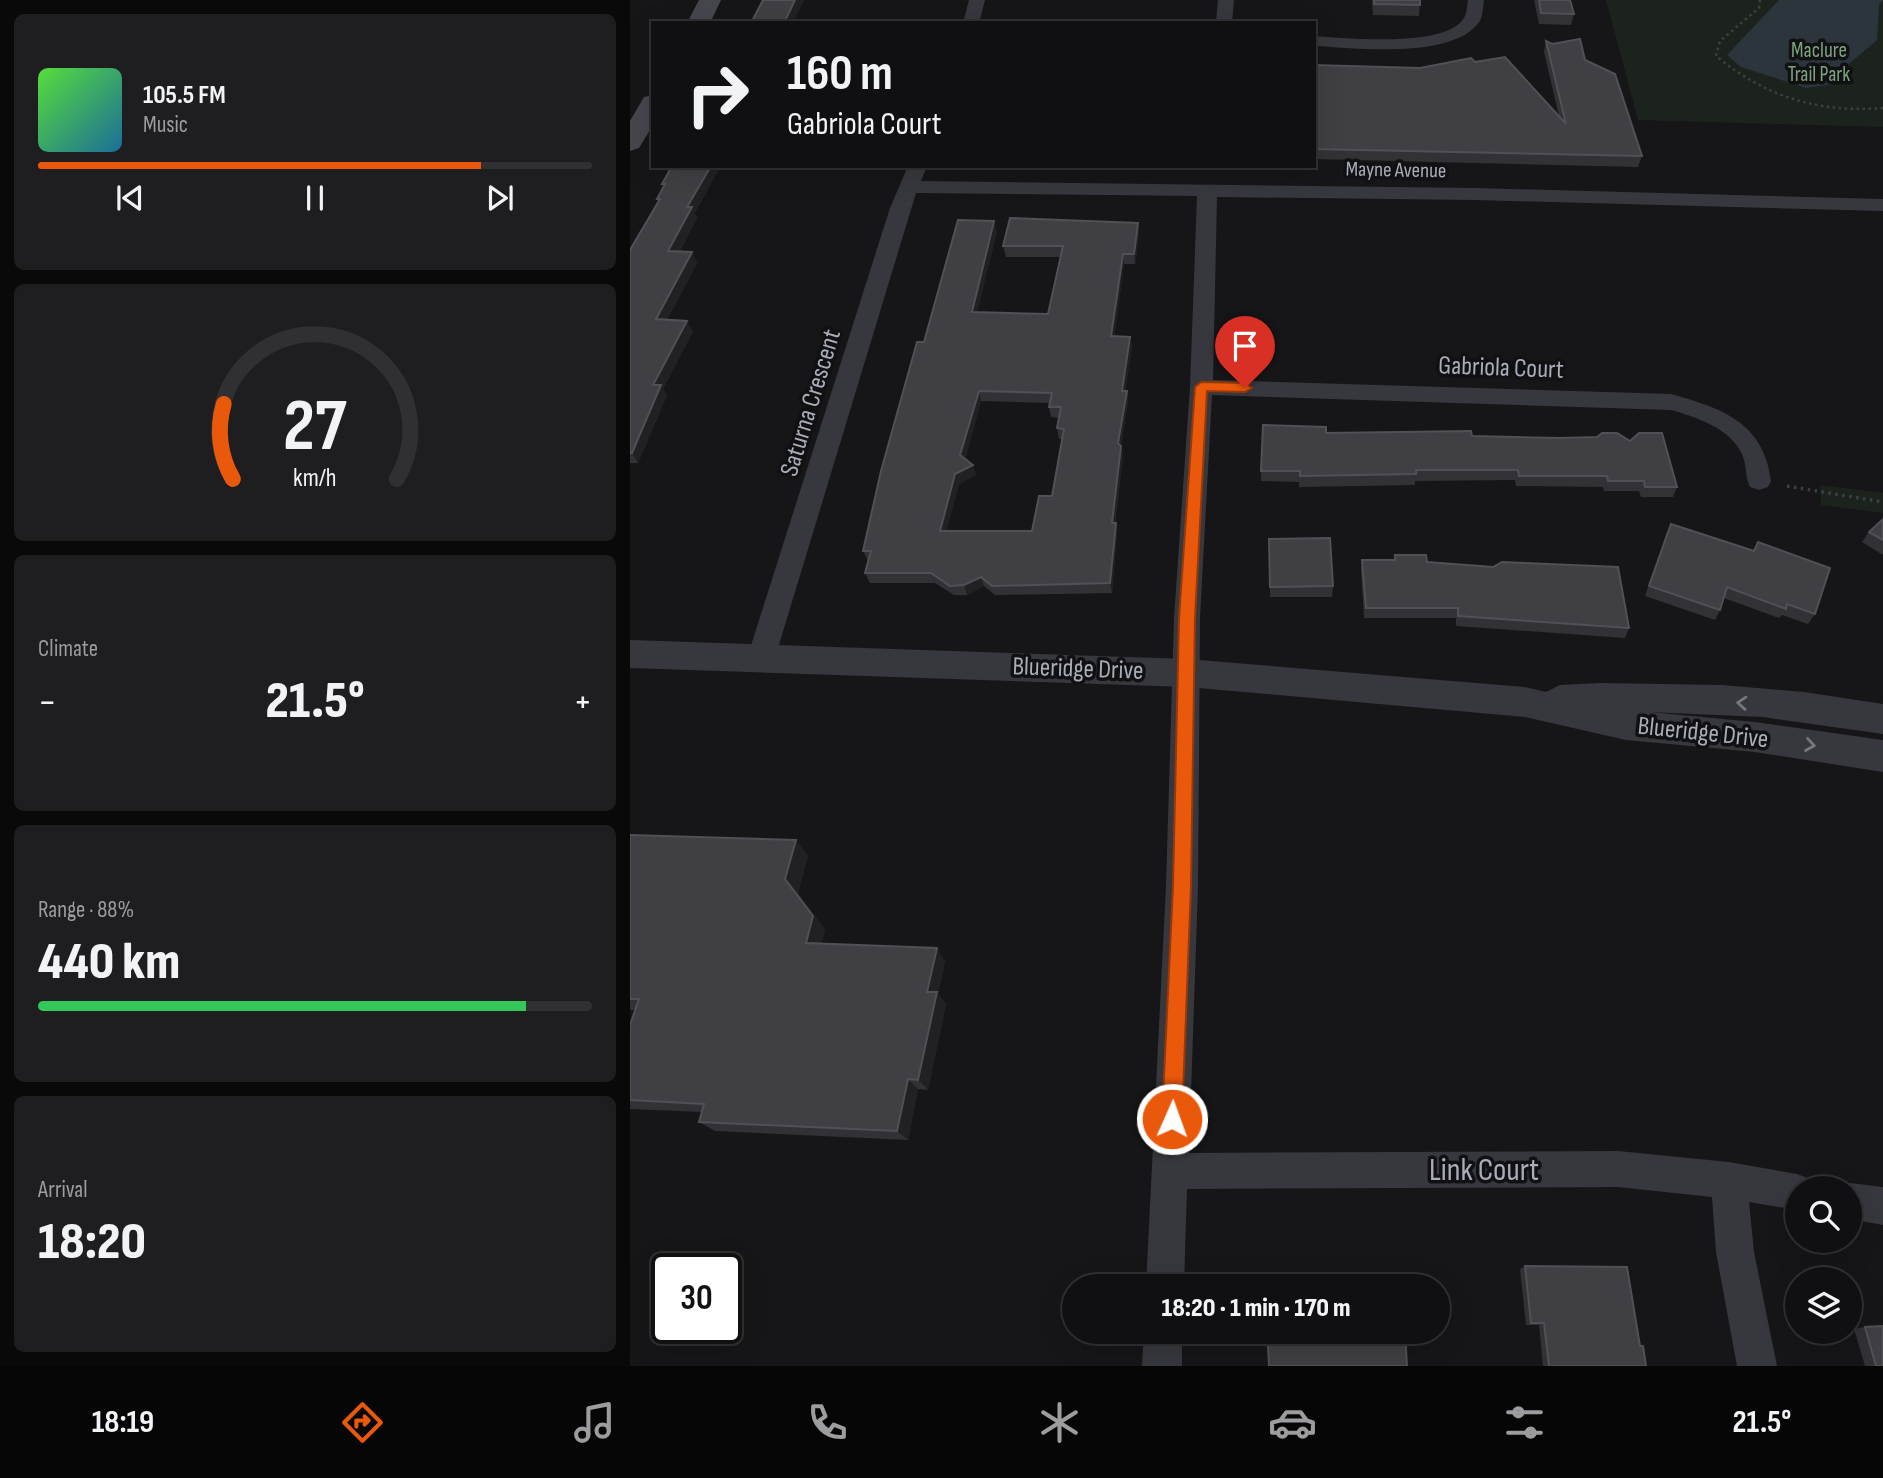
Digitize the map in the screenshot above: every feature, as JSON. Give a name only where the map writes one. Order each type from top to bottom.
[{"type":"main road","points":[[699,21],[710,0]]},
{"type":"main road","points":[[630,143],[651,106]]},
{"type":"street","points":[[972,21],[978,0]]},
{"type":"street","points":[[1224,21],[1226,0]]},
{"type":"street","points":[[1316,41],[1409,44],[1435,40],[1453,35],[1472,22],[1478,9],[1476,0]]},
{"type":"street","name":"Mayne Avenue","points":[[913,176],[1206,192],[1449,194],[1883,205]]},
{"type":"street","name":"Saturna Crescent","points":[[761,658],[913,176]]},
{"type":"street","points":[[1165,1274],[1182,886],[1187,618],[1201,387],[1206,192]]},
{"type":"street","name":"Gabriola Court","points":[[1201,387],[1671,402],[1705,412],[1735,429],[1754,454],[1759,481]]},
{"type":"street","name":"Blueridge Drive","points":[[630,654],[1187,673],[1525,702],[1626,725],[1755,737],[1883,756]]},
{"type":"street","name":"Blueridge Drive","points":[[1525,702],[1624,695],[1827,710],[1883,719]]},
{"type":"street","name":"Link Court","points":[[1169,1171],[1618,1169],[1729,1180],[1785,1190]]},
{"type":"street","points":[[1729,1180],[1735,1252],[1757,1366]]},
{"type":"street","points":[[1862,1203],[1883,1206]]},
{"type":"street","points":[[1162,1366],[1163,1344]]},
{"type":"path","points":[[1759,0],[1759,8],[1720,41],[1716,57],[1736,74],[1775,96],[1797,103],[1845,111],[1883,108]]},
{"type":"path","points":[[1759,481],[1883,502]]},
{"type":"green space","name":"Maclure Trail Park","points":[[1606,0],[1883,0],[1883,127],[1638,120]]},
{"type":"green space","points":[[1820,485],[1883,493],[1883,513],[1821,505]]},
{"type":"shaded area","points":[[1779,0],[1883,0],[1879,5],[1877,40],[1844,68],[1835,84],[1806,88],[1741,67],[1727,55]]},
{"type":"building","points":[[763,0],[795,0],[785,21],[752,21]]},
{"type":"building","points":[[1374,0],[1420,0],[1420,5],[1374,4]]},
{"type":"building","points":[[1539,0],[1570,0],[1574,14],[1541,13]]},
{"type":"building","points":[[1580,39],[1585,60],[1615,74],[1642,156],[1316,149],[1316,65],[1420,68],[1471,58],[1475,62],[1505,57],[1566,124],[1546,41],[1552,44]]},
{"type":"building","points":[[671,168],[710,168],[687,207],[692,207],[668,251],[692,252],[656,319],[687,321],[653,385],[661,385],[630,453],[630,250],[660,199],[657,199],[665,184],[662,184]]},
{"type":"building","points":[[1010,218],[1138,223],[1134,254],[1123,254],[1111,336],[1130,337],[1122,391],[1127,391],[1118,443],[1121,446],[1112,523],[1116,523],[1110,583],[992,586],[981,577],[964,585],[950,586],[931,573],[865,573],[871,551],[863,551],[881,471],[917,342],[924,342],[958,220],[994,221],[972,312],[1048,314],[1063,246],[1003,246]],"holes":[[[979,391],[1052,393],[1049,407],[1061,407],[1057,428],[1064,429],[1052,496],[1039,496],[1032,531],[940,531],[955,474],[973,465],[960,455]]]},
{"type":"building","points":[[1263,425],[1326,427],[1326,433],[1471,431],[1472,436],[1560,438],[1597,437],[1602,433],[1617,433],[1630,441],[1639,433],[1662,433],[1677,487],[1645,487],[1644,481],[1608,481],[1607,476],[1519,476],[1518,470],[1416,470],[1416,474],[1300,476],[1300,471],[1261,471]]},
{"type":"building","points":[[1883,519],[1883,540],[1869,532]]},
{"type":"building","points":[[1671,524],[1754,551],[1758,542],[1830,568],[1815,614],[1787,604],[1786,609],[1727,587],[1720,610],[1649,586]]},
{"type":"building","points":[[1330,538],[1333,586],[1270,587],[1269,539]]},
{"type":"building","points":[[1395,555],[1426,555],[1427,562],[1493,567],[1502,562],[1618,567],[1629,628],[1458,616],[1458,608],[1366,608],[1362,560],[1395,560]]},
{"type":"building","points":[[630,835],[796,840],[785,879],[813,916],[806,943],[937,948],[927,992],[937,992],[918,1080],[908,1079],[897,1131],[699,1122],[704,1104],[630,1100],[630,1025],[639,999],[630,999]]},
{"type":"building","points":[[1525,1266],[1627,1267],[1640,1346],[1643,1346],[1646,1366],[1549,1366],[1544,1323],[1531,1323]]},
{"type":"building","points":[[1883,1326],[1883,1366],[1876,1366],[1865,1327]]},
{"type":"building","points":[[1406,1344],[1407,1366],[1269,1366],[1268,1346]]},
{"type":"route","points":[[1172,1119],[1182,886],[1187,618],[1201,387],[1245,388]]}]
